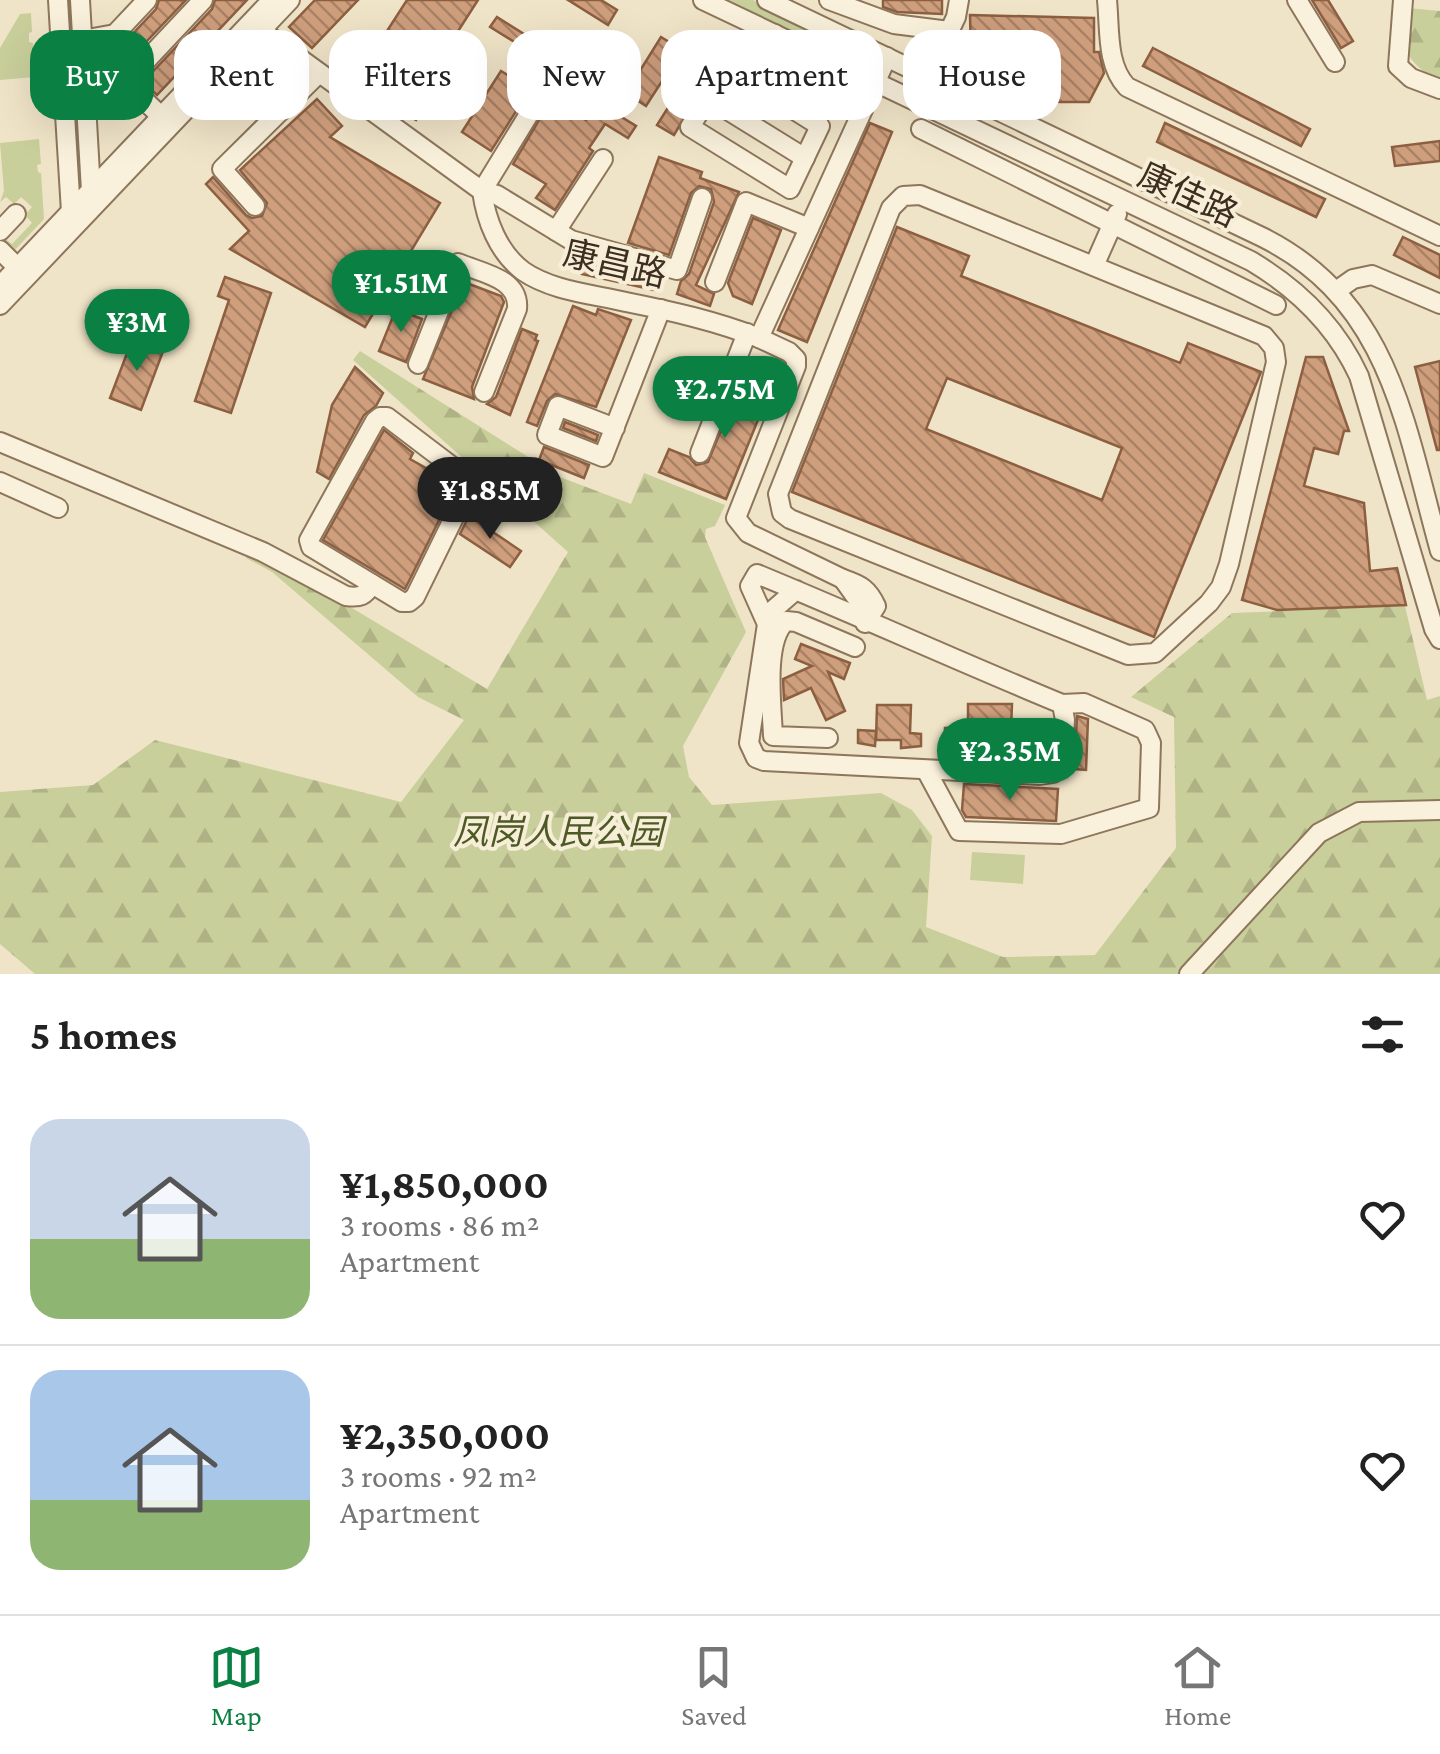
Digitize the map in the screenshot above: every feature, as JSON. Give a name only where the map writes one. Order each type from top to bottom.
[{"type":"street","points":[[58,0],[80,212]]},
{"type":"street","points":[[80,0],[82,30]]},
{"type":"street","points":[[119,30],[147,0]]},
{"type":"street","points":[[154,52],[203,0]]},
{"type":"street","name":"康佳路","points":[[704,0],[767,30]]},
{"type":"street","name":"康佳路","points":[[768,0],[903,65]]},
{"type":"street","points":[[829,0],[894,24],[941,30]]},
{"type":"street","points":[[949,30],[959,0]]},
{"type":"street","points":[[1107,0],[1113,64],[1117,77],[1127,87],[1440,236]]},
{"type":"street","points":[[1297,0],[1336,62]]},
{"type":"street","points":[[1403,0],[1398,66],[1411,78],[1440,89]]},
{"type":"street","points":[[0,305],[80,212],[277,2]]},
{"type":"street","points":[[256,27],[482,191],[497,195],[571,240],[677,270],[702,198]]},
{"type":"street","points":[[883,65],[887,57]]},
{"type":"street","points":[[255,206],[222,169],[319,73]]},
{"type":"street","points":[[154,109],[166,121]]},
{"type":"street","points":[[87,120],[91,191]]},
{"type":"street","points":[[496,279],[506,254],[487,217],[482,191],[525,120]]},
{"type":"street","points":[[694,120],[690,127],[790,189],[820,126],[810,120]]},
{"type":"street","points":[[744,120],[805,158]]},
{"type":"street","points":[[700,453],[857,120]]},
{"type":"street","name":"康佳路","points":[[956,120],[1251,261],[1309,304],[1343,346],[1364,391],[1434,630],[1440,639]]},
{"type":"street","name":"康佳路","points":[[1018,120],[1277,244],[1336,291],[1384,359],[1440,552]]},
{"type":"street","points":[[0,286],[80,212],[91,191],[166,121]]},
{"type":"street","points":[[921,129],[1276,305]]},
{"type":"street","points":[[556,231],[603,159]]},
{"type":"street","points":[[920,195],[1094,266],[1264,336],[1274,348],[1276,362],[1229,564],[1210,603],[1155,653],[1128,655],[782,513],[778,494],[891,208],[903,196],[920,195]]},
{"type":"street","points":[[1094,266],[1123,200]]},
{"type":"street","points":[[714,282],[746,202],[809,228]]},
{"type":"street","points":[[0,231],[16,214]]},
{"type":"street","points":[[0,250],[18,268]]},
{"type":"street","name":"康昌路","points":[[506,254],[526,273],[551,285],[661,309],[753,336]]},
{"type":"street","points":[[418,364],[458,263],[496,279],[514,289],[517,309],[484,392]]},
{"type":"street","points":[[1336,291],[1362,275],[1372,275],[1440,304]]},
{"type":"street","points":[[614,428],[661,309]]},
{"type":"street","points":[[753,336],[789,352],[796,358],[796,366],[736,518],[748,532],[864,586],[876,606],[866,622]]},
{"type":"street","points":[[387,417],[462,474],[468,491],[416,596],[402,602],[372,584],[311,547],[309,540],[375,421],[387,417]]},
{"type":"street","points":[[0,442],[262,552],[346,596],[358,598],[372,584]]},
{"type":"street","points":[[0,482],[58,508]]},
{"type":"street","points":[[767,624],[750,586],[757,574],[1062,704],[1084,703],[1146,730],[1151,743],[1149,808],[1061,834],[959,831],[926,770]]},
{"type":"street","points":[[796,590],[773,610],[767,624],[749,743],[756,758],[1053,774],[1064,759],[1062,704]]},
{"type":"street","points":[[828,738],[773,736],[769,682],[779,628],[786,621],[796,622],[856,648]]},
{"type":"street","points":[[752,717],[772,717]]},
{"type":"street","points":[[1189,974],[1319,833],[1359,812],[1440,810]]},
{"type":"green space","points":[[720,0],[753,0],[815,30],[782,30]]},
{"type":"green space","points":[[1408,8],[1440,11],[1440,81],[1418,67],[1408,52]]},
{"type":"green space","points":[[31,13],[30,77],[0,80],[0,48],[20,14]]},
{"type":"green space","points":[[39,139],[41,164],[37,165],[44,219],[13,252],[3,237],[12,244],[32,223],[25,215],[32,207],[21,197],[14,204],[6,197],[0,202],[4,191],[0,143]]},
{"type":"green space","name":"凤岗人民公园","points":[[360,351],[560,477],[631,504],[644,473],[725,505],[715,526],[706,529],[705,537],[746,632],[683,746],[689,777],[712,805],[881,793],[912,810],[932,836],[926,927],[1003,957],[1095,955],[1176,848],[1174,717],[1131,697],[1232,613],[1405,606],[1427,700],[1440,696],[1440,974],[35,974],[0,944],[0,792],[93,785],[155,740],[401,802],[464,720],[418,697],[272,572],[246,558],[248,551],[292,572],[487,689],[568,552],[353,360]]},
{"type":"green space","points":[[972,852],[1025,855],[1023,884],[970,880]]},
{"type":"building","points":[[159,0],[186,0],[154,34],[154,30],[136,30],[156,9]]},
{"type":"building","points":[[215,0],[247,0],[219,30],[192,30],[212,9]]},
{"type":"building","points":[[315,0],[358,0],[312,48],[309,30],[289,27]]},
{"type":"building","points":[[407,0],[478,0],[459,30],[388,30]]},
{"type":"building","points":[[568,0],[601,0],[617,10],[608,25]]},
{"type":"building","points":[[883,0],[942,0],[942,14],[897,12],[883,7]]},
{"type":"building","points":[[1312,0],[1328,0],[1353,41],[1341,48]]},
{"type":"building","points":[[970,15],[1094,18],[1094,52],[1099,52],[1104,73],[1089,102],[1061,102],[1061,30],[970,30]]},
{"type":"building","points":[[497,17],[518,30],[507,30],[507,37],[490,27]]},
{"type":"building","points":[[661,37],[661,83],[646,106],[641,103],[641,69]]},
{"type":"building","points":[[1153,48],[1310,129],[1301,146],[1143,66]]},
{"type":"building","points":[[174,49],[174,77],[157,95],[154,70]]},
{"type":"building","points":[[501,71],[507,75],[507,120],[510,120],[491,151],[462,132],[470,120],[487,120],[487,93]]},
{"type":"building","points":[[317,99],[329,112],[329,120],[336,120],[342,126],[330,137],[440,203],[365,327],[230,249],[249,231],[206,184],[213,177],[246,215],[262,216],[267,203],[240,170],[294,120],[309,120],[309,106]]},
{"type":"building","points":[[661,119],[683,120],[674,135],[657,125]]},
{"type":"building","points":[[539,120],[626,120],[636,126],[628,138],[605,124],[589,148],[593,151],[555,210],[536,198],[546,184],[513,164]]},
{"type":"building","points":[[870,123],[892,132],[807,342],[778,330]]},
{"type":"building","points":[[1165,123],[1325,199],[1316,217],[1157,142]]},
{"type":"building","points":[[1440,141],[1440,161],[1395,166],[1392,147]]},
{"type":"building","points":[[659,157],[702,172],[700,178],[739,192],[696,285],[714,294],[710,306],[677,294],[681,281],[689,274],[714,202],[711,189],[699,186],[691,193],[669,255],[628,243]]},
{"type":"building","points":[[753,218],[781,230],[752,304],[733,296],[728,283]]},
{"type":"building","points":[[897,227],[969,256],[961,276],[1180,363],[1188,343],[1261,372],[1154,637],[792,492]],"holes":[[[947,378],[1122,448],[1102,500],[926,429]]]},
{"type":"building","points":[[1403,237],[1440,255],[1440,278],[1394,255]]},
{"type":"building","points":[[586,257],[662,279],[659,291],[582,274]]},
{"type":"building","points":[[225,277],[271,293],[231,413],[195,401],[229,300],[218,296]]},
{"type":"building","points":[[464,282],[501,296],[504,302],[472,387],[474,399],[423,379]]},
{"type":"building","points":[[132,297],[182,315],[177,330],[127,312]]},
{"type":"building","points":[[573,306],[596,315],[598,309],[631,320],[596,407],[555,394],[547,401],[537,426],[527,422]]},
{"type":"building","points":[[396,309],[422,319],[406,362],[379,351]]},
{"type":"building","points":[[522,329],[537,335],[538,341],[510,415],[487,404],[496,397]]},
{"type":"building","points":[[132,340],[151,347],[153,342],[165,346],[141,410],[110,398]]},
{"type":"building","points":[[1306,357],[1323,357],[1349,431],[1344,431],[1338,454],[1314,448],[1304,486],[1364,503],[1370,571],[1397,568],[1406,605],[1277,610],[1242,600]]},
{"type":"building","points":[[1440,361],[1440,450],[1437,450],[1415,367]]},
{"type":"building","points":[[355,367],[383,393],[376,406],[364,415],[329,479],[317,472],[332,405]]},
{"type":"building","points":[[746,369],[774,380],[726,499],[659,472],[669,449],[689,457],[696,465],[708,462]]},
{"type":"building","points":[[565,422],[598,435],[596,441],[563,428]]},
{"type":"building","points":[[384,430],[413,453],[410,459],[451,482],[454,490],[405,589],[323,540]]},
{"type":"building","points":[[544,447],[589,465],[584,478],[539,460]]},
{"type":"building","points":[[469,516],[521,551],[510,567],[460,534]]},
{"type":"building","points":[[801,644],[850,663],[844,679],[828,672],[845,711],[826,720],[811,688],[784,700],[783,679],[812,666],[795,659]]},
{"type":"building","points":[[968,704],[1012,704],[1011,730],[1036,733],[1035,754],[1003,756],[1004,752],[997,752],[997,742],[971,741],[971,750],[944,748],[945,728],[968,727]]},
{"type":"building","points":[[877,705],[911,705],[910,733],[921,734],[921,746],[901,748],[901,740],[876,740]]},
{"type":"building","points":[[1077,716],[1088,719],[1086,770],[1074,769]]},
{"type":"building","points":[[858,730],[876,731],[875,746],[858,743]]},
{"type":"building","points":[[964,784],[1058,789],[1056,821],[966,817],[962,810]]}]
